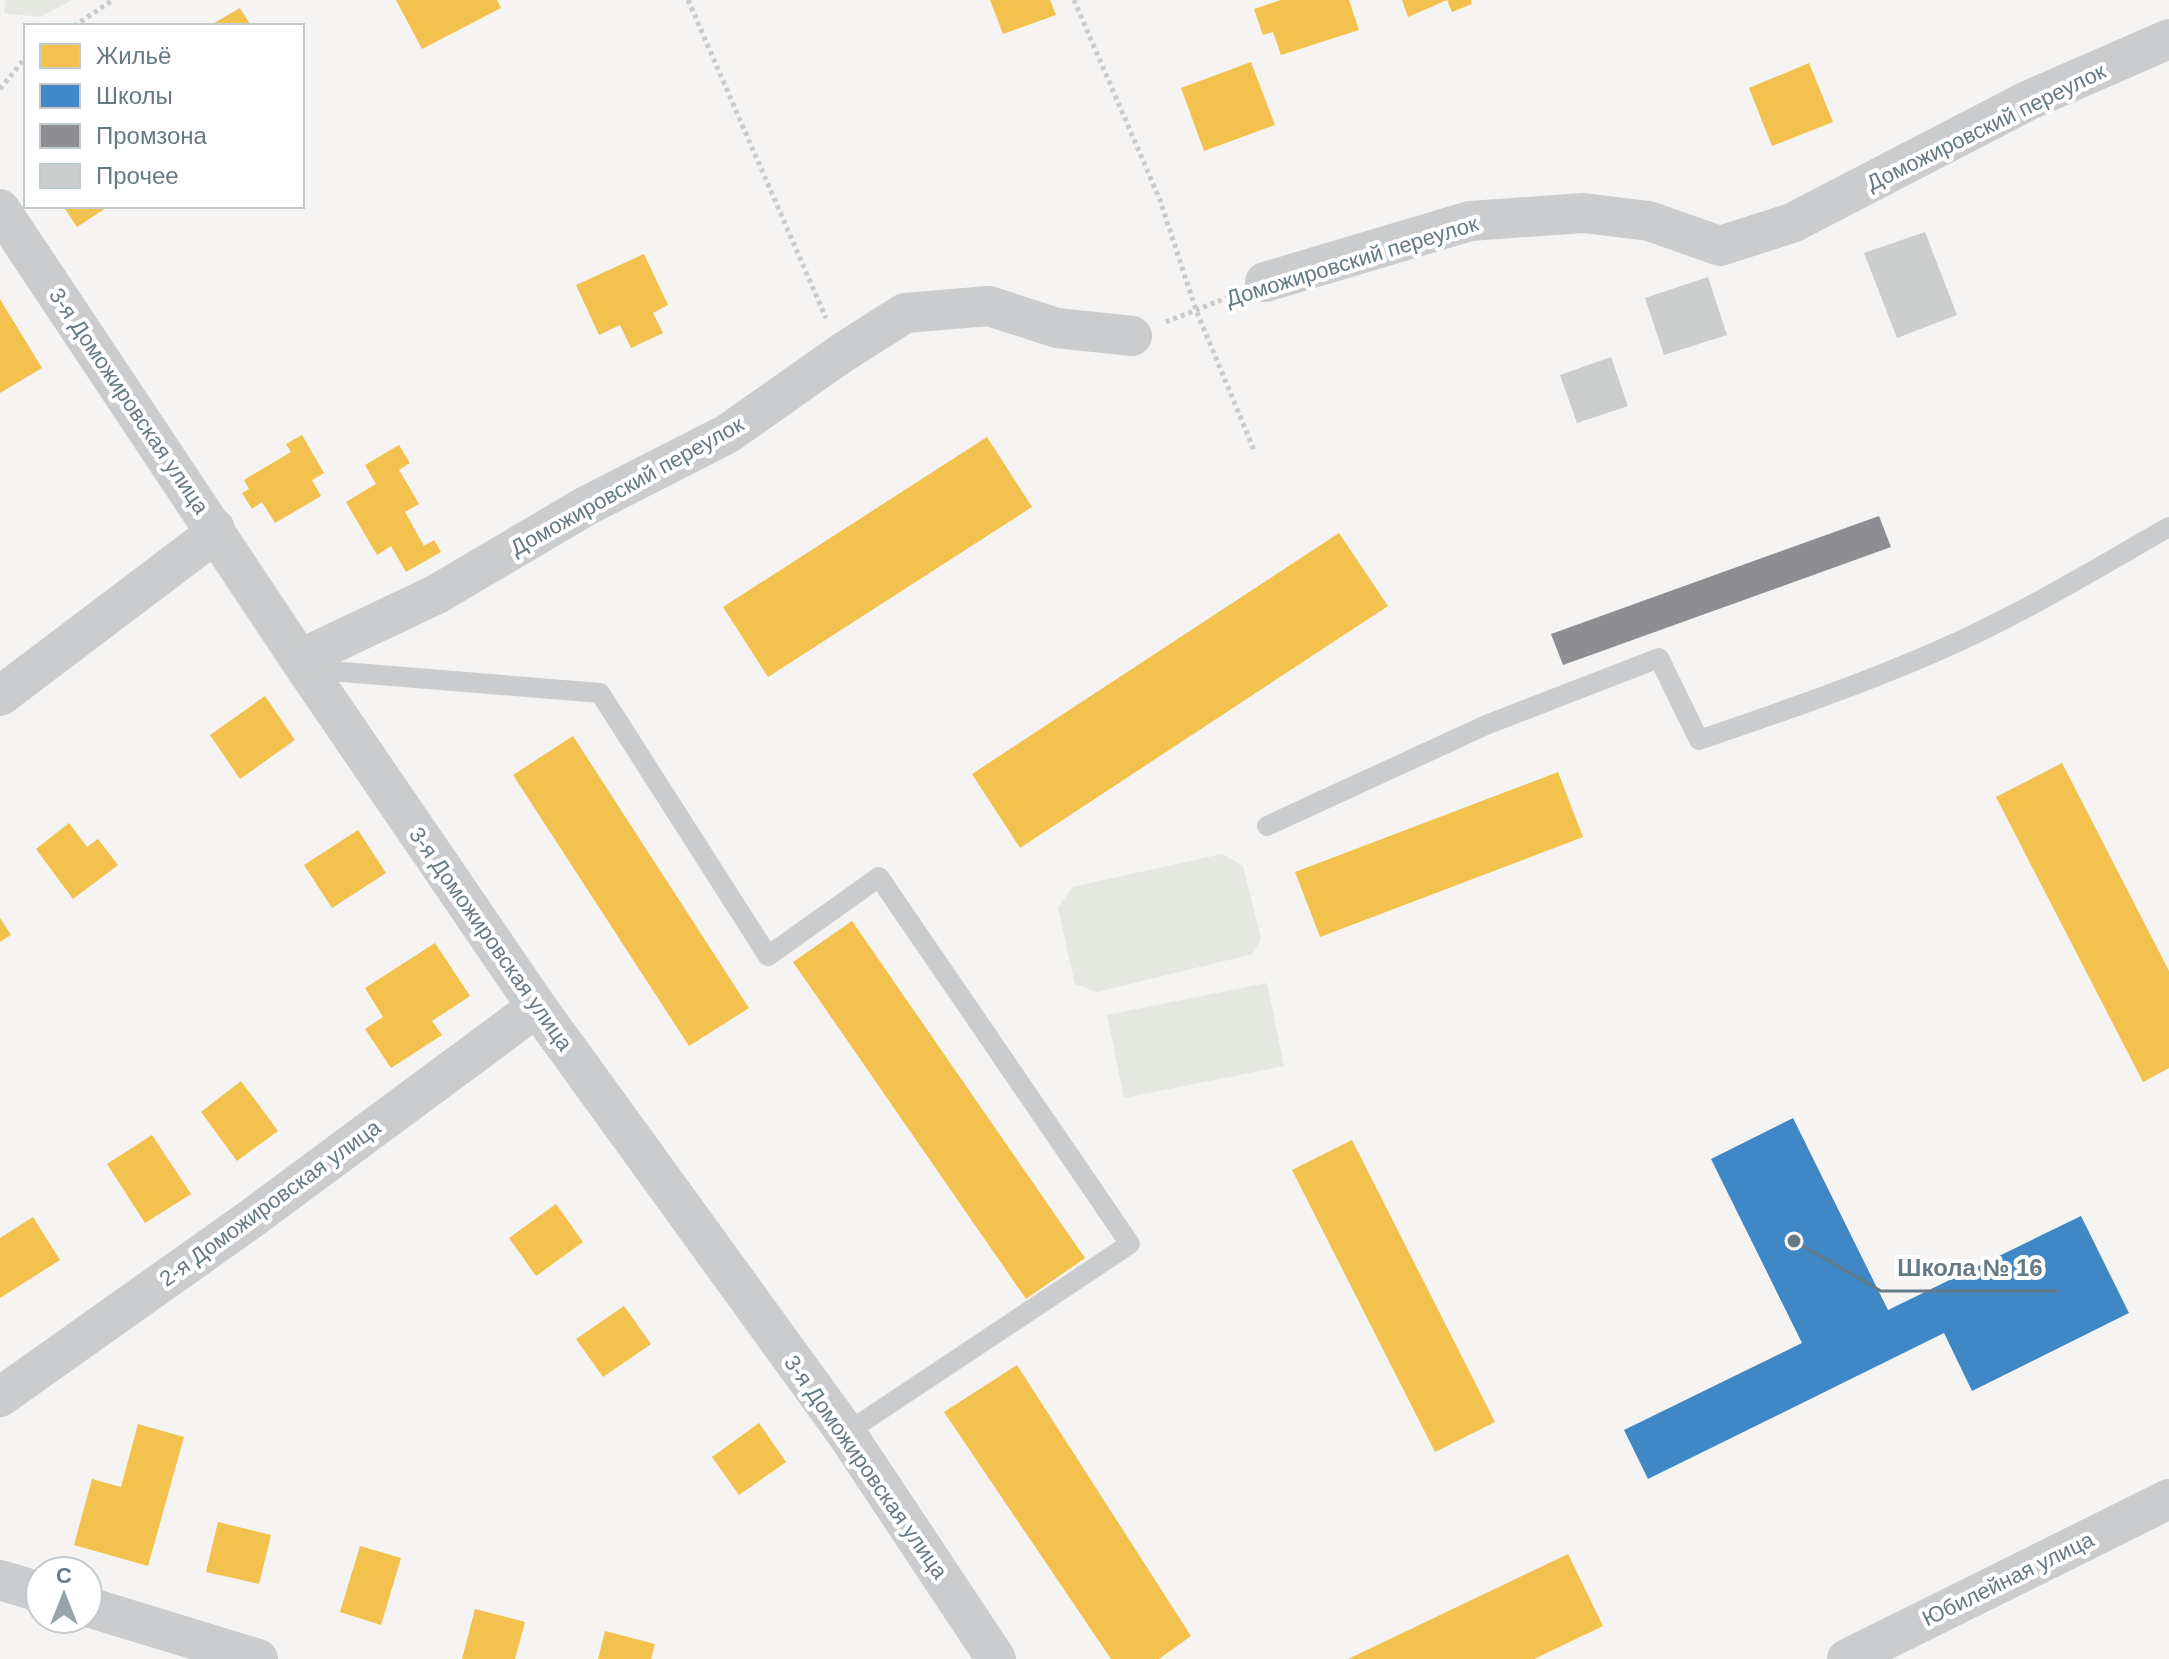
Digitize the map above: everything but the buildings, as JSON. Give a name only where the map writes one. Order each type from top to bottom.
[{"type":"street","name":"Доможировский переулок","points":[[1265,282],[1470,221],[1583,213],[1649,221],[1720,246],[1792,223],[2027,101],[2169,39]]},
{"type":"street","name":"3-я Доможировская улица","points":[[0,209],[303,664],[537,1007],[846,1433],[996,1659]]},
{"type":"street","name":"Доможировский переулок","points":[[303,664],[437,594],[586,506],[727,434],[905,313],[989,306],[1057,328],[1132,336]]},
{"type":"street","points":[[0,696],[209,538],[215,529]]},
{"type":"street","name":"2-я Доможировская улица","points":[[0,1397],[248,1221],[537,1007]]},
{"type":"street","name":"Юбилейная улица","points":[[1847,1659],[2169,1499]]},
{"type":"street","points":[[0,1580],[24,1587]]},
{"type":"street","points":[[104,1612],[258,1659]]},
{"type":"lane","points":[[1267,826],[1486,725],[1659,658],[1699,740],[1827,696],[1934,653],[2023,610],[2169,527]]},
{"type":"lane","points":[[303,664],[600,693],[768,956],[879,877],[1130,1244],[846,1433]]},
{"type":"path","points":[[77,24],[113,0]]},
{"type":"path","points":[[688,0],[842,353]]},
{"type":"path","points":[[1074,0],[1160,200],[1196,310],[1254,450]]},
{"type":"path","points":[[0,89],[24,59]]},
{"type":"path","name":"Доможировский переулок","points":[[1132,336],[1265,282]]},
{"type":"shaded area","points":[[6,0],[72,0],[40,17],[4,13]]},
{"type":"shaded area","points":[[1222,854],[1243,866],[1261,938],[1253,954],[1097,992],[1075,984],[1058,908],[1072,887]]},
{"type":"shaded area","points":[[1267,983],[1284,1066],[1124,1098],[1107,1015]]},
{"type":"place","name":"Школа № 16","points":[[1794,1241]]}]
